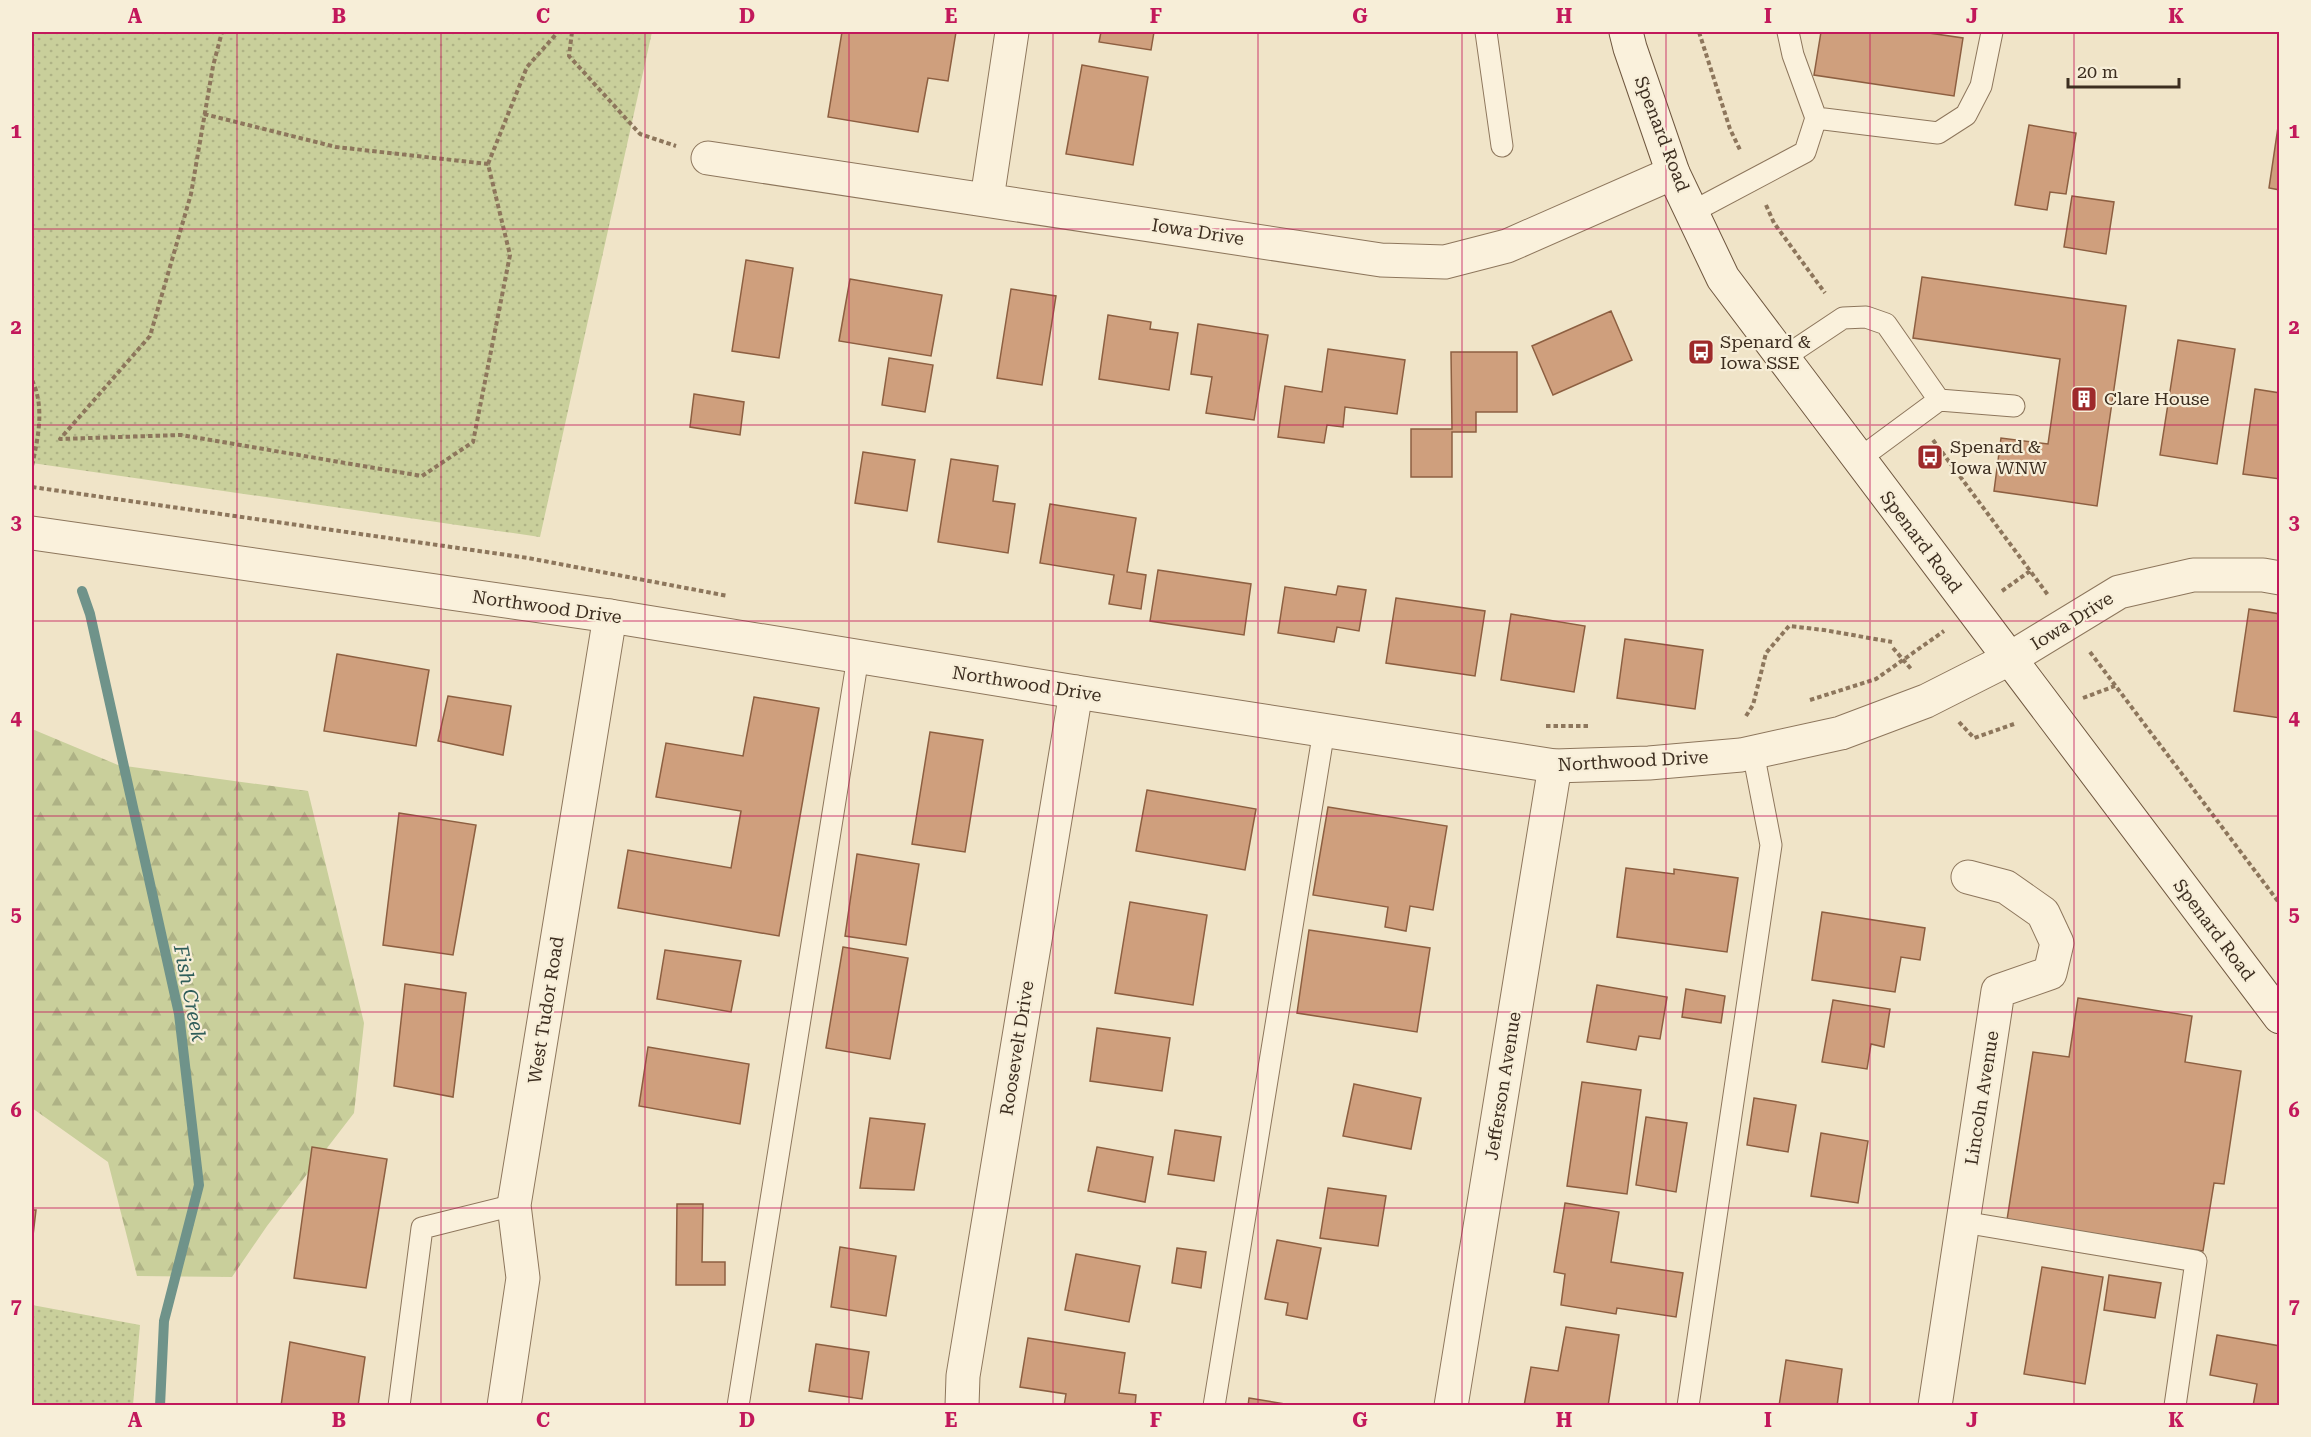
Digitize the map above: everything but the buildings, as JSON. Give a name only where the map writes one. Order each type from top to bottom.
[{"type":"street","points":[[987,199],[1012,32]]},
{"type":"street","name":"Spenard Road","points":[[1626,32],[1673,173],[1723,278],[2280,1017]]},
{"type":"street","name":"Iowa Drive","points":[[708,158],[1381,260],[1445,262],[1507,246],[1673,173]]},
{"type":"street","name":"Northwood Drive","points":[[32,533],[610,616],[1076,692],[1555,766],[1649,763],[1753,752],[1841,733],[1926,701],[2009,659]]},
{"type":"street","name":"Iowa Drive","points":[[2009,659],[2120,592],[2193,575],[2263,575],[2280,578]]},
{"type":"street","name":"West Tudor Road","points":[[504,1406],[523,1278],[514,1205],[610,616]]},
{"type":"street","name":"Roosevelt Drive","points":[[962,1406],[965,1364],[1076,692]]},
{"type":"street","name":"Jefferson Avenue","points":[[1451,1406],[1555,766]]},
{"type":"street","name":"Lincoln Avenue","points":[[1935,1406],[1998,991],[2050,973],[2057,943],[2043,913],[2006,887],[1968,877]]},
{"type":"lane","points":[[1486,32],[1502,146]]},
{"type":"lane","points":[[1692,212],[1805,152],[1816,118],[1793,55],[1788,32]]},
{"type":"lane","points":[[1816,118],[1938,133],[1966,115],[1981,86],[1992,32]]},
{"type":"lane","points":[[1783,358],[1843,318],[1866,317],[1886,324],[1939,400]]},
{"type":"lane","points":[[1859,459],[1939,400],[2014,406]]},
{"type":"lane","points":[[738,1406],[858,657]]},
{"type":"lane","points":[[1214,1406],[1324,730]]},
{"type":"lane","points":[[1688,1406],[1771,845],[1753,752]]},
{"type":"lane","points":[[399,1406],[422,1228],[514,1205]]},
{"type":"lane","points":[[1963,1222],[2196,1261],[2175,1406]]},
{"type":"path","points":[[222,32],[213,66],[191,194],[150,336],[60,439],[181,435],[422,476],[473,442],[510,255],[488,164],[527,68],[558,32]]},
{"type":"path","points":[[572,32],[569,56],[639,134],[708,158]]},
{"type":"path","points":[[1699,32],[1730,129],[1774,223],[1843,318]]},
{"type":"path","points":[[204,114],[336,147],[488,164]]},
{"type":"path","points":[[32,380],[39,398],[39,418],[32,466]]},
{"type":"path","points":[[1916,417],[2280,904]]},
{"type":"path","points":[[32,487],[528,558],[734,597]]},
{"type":"path","points":[[1746,717],[1753,705],[1766,653],[1789,626],[1892,642]]},
{"type":"path","points":[[1804,702],[1876,678]]},
{"type":"path","points":[[1734,718],[1757,714]]},
{"type":"path","points":[[1542,726],[1599,726]]},
{"type":"green space","points":[[32,32],[652,32],[540,537],[32,463]]},
{"type":"green space","points":[[32,729],[118,765],[308,791],[364,1023],[354,1113],[267,1226],[232,1277],[137,1276],[108,1162],[32,1108]]},
{"type":"green space","points":[[32,1305],[140,1325],[133,1405],[32,1405]]},
{"type":"waterway","name":"Fish Creek","points":[[82,591],[90,614],[179,1014],[199,1185],[164,1321],[160,1406]]},
{"type":"place","name":"Spenard & Iowa SSE","points":[[1701,352]]},
{"type":"place","name":"Clare House","points":[[2084,399]]},
{"type":"place","name":"Spenard & Iowa WNW","points":[[1930,457]]}]
